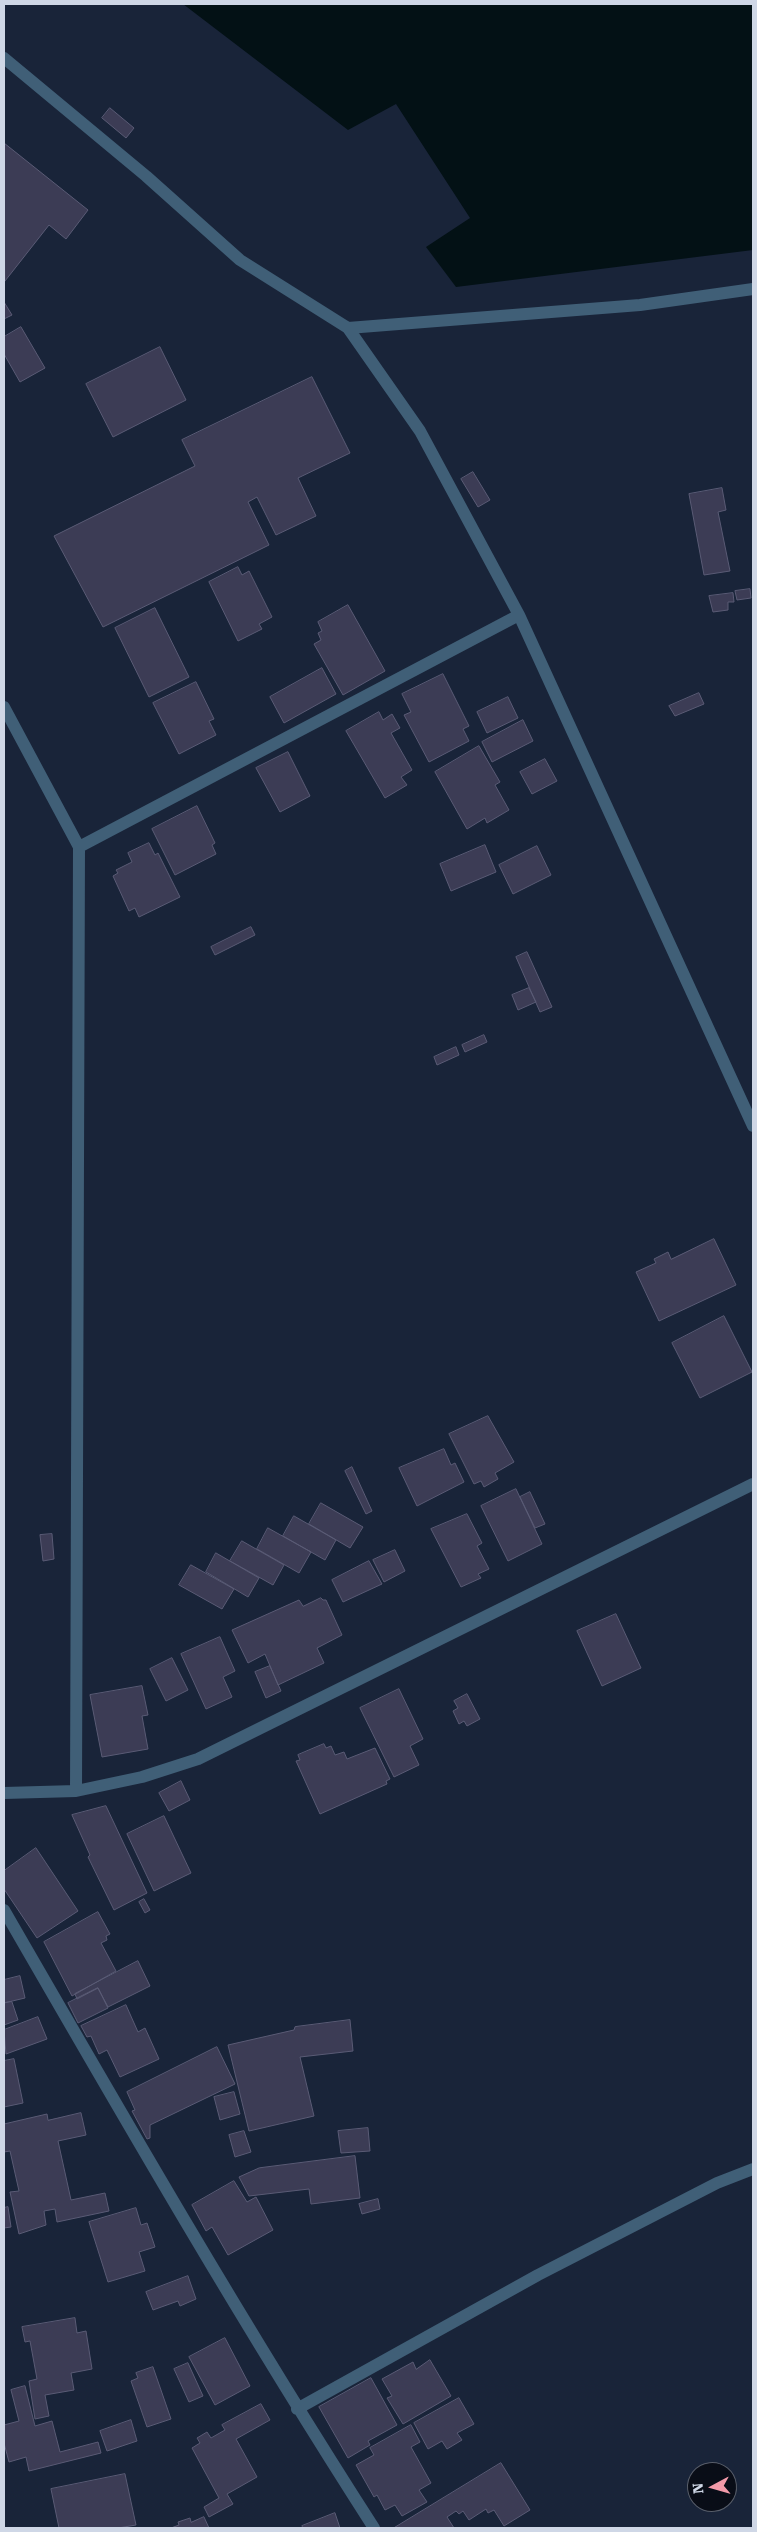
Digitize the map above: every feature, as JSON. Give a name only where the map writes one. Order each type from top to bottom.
[{"type":"street","points":[[4,58],[146,176],[240,260],[348,328],[420,431],[520,615],[753,1126]]},
{"type":"street","points":[[348,328],[640,305],[753,289]]},
{"type":"street","points":[[80,847],[520,615]]},
{"type":"street","points":[[4,707],[80,847],[76,1791]]},
{"type":"street","points":[[4,1793],[76,1791],[142,1777],[198,1759],[753,1484]]},
{"type":"street","points":[[4,1910],[105,2086],[297,2409],[374,2528]]},
{"type":"street","points":[[297,2409],[538,2275],[717,2183],[753,2169]]},
{"type":"shaded area","points":[[183,4],[753,4],[753,250],[456,287],[426,247],[470,218],[396,104],[348,130]]},
{"type":"building","points":[[110,108],[134,128],[126,138],[102,118]]},
{"type":"building","points":[[4,143],[88,210],[66,239],[49,225],[5,281]]},
{"type":"building","points":[[4,302],[12,315],[4,319]]},
{"type":"building","points":[[21,327],[45,368],[20,382],[4,354],[4,337]]},
{"type":"building","points":[[160,347],[186,400],[113,437],[86,384]]},
{"type":"building","points":[[312,377],[350,453],[298,478],[316,516],[276,535],[257,497],[248,502],[269,545],[103,627],[54,536],[195,466],[182,440]]},
{"type":"building","points":[[473,472],[490,500],[478,507],[461,479]]},
{"type":"building","points":[[722,488],[726,510],[718,512],[730,571],[704,575],[689,494]]},
{"type":"building","points":[[238,567],[242,575],[249,571],[272,617],[259,624],[262,629],[238,641],[209,582]]},
{"type":"building","points":[[750,589],[751,598],[737,600],[735,591]]},
{"type":"building","points":[[733,593],[734,602],[728,602],[728,610],[713,612],[709,596]]},
{"type":"building","points":[[348,605],[385,671],[343,695],[314,644],[321,640],[318,633],[322,631],[318,622]]},
{"type":"building","points":[[155,608],[189,677],[149,697],[115,628]]},
{"type":"building","points":[[322,668],[336,694],[284,723],[270,697]]},
{"type":"building","points":[[443,674],[469,726],[463,729],[469,741],[429,762],[404,715],[411,712],[402,694]]},
{"type":"building","points":[[196,682],[214,719],[209,721],[216,735],[179,754],[153,703]]},
{"type":"building","points":[[699,693],[704,704],[675,716],[669,706]]},
{"type":"building","points":[[508,697],[518,718],[487,733],[477,712]]},
{"type":"building","points":[[379,712],[383,720],[392,714],[400,728],[391,733],[412,770],[401,777],[407,785],[385,798],[346,731]]},
{"type":"building","points":[[523,720],[533,741],[492,762],[482,742]]},
{"type":"building","points":[[479,746],[500,782],[495,785],[509,810],[487,823],[485,818],[467,829],[435,772]]},
{"type":"building","points":[[288,752],[310,796],[280,812],[256,768]]},
{"type":"building","points":[[545,759],[557,781],[532,794],[520,772]]},
{"type":"building","points":[[197,806],[215,843],[212,845],[216,854],[175,875],[152,829]]},
{"type":"building","points":[[149,843],[155,855],[158,853],[180,897],[139,917],[135,908],[129,911],[113,876],[118,873],[116,870],[132,862],[128,853]]},
{"type":"building","points":[[485,845],[496,872],[451,891],[440,864]]},
{"type":"building","points":[[537,846],[551,875],[513,894],[499,865]]},
{"type":"building","points":[[251,927],[255,935],[215,955],[211,947]]},
{"type":"building","points":[[527,952],[552,1007],[540,1012],[516,957]]},
{"type":"building","points":[[529,988],[536,1002],[518,1010],[512,995]]},
{"type":"building","points":[[484,1035],[487,1042],[465,1052],[462,1045]]},
{"type":"building","points":[[456,1047],[459,1055],[437,1065],[434,1057]]},
{"type":"building","points":[[714,1239],[736,1285],[659,1321],[636,1272],[656,1263],[654,1259],[668,1252],[671,1259]]},
{"type":"building","points":[[724,1316],[752,1372],[700,1398],[672,1343]]},
{"type":"building","points":[[488,1416],[514,1462],[495,1473],[498,1479],[484,1487],[481,1481],[474,1484],[449,1434]]},
{"type":"building","points":[[444,1449],[451,1465],[455,1463],[464,1482],[417,1506],[399,1468]]},
{"type":"building","points":[[352,1467],[372,1511],[366,1514],[345,1471]]},
{"type":"building","points":[[516,1489],[542,1544],[508,1561],[481,1506]]},
{"type":"building","points":[[530,1492],[545,1524],[535,1528],[520,1497]]},
{"type":"building","points":[[321,1503],[363,1527],[350,1548],[309,1524]]},
{"type":"building","points":[[467,1514],[482,1543],[477,1546],[489,1569],[478,1574],[481,1578],[461,1587],[431,1529]]},
{"type":"building","points":[[294,1516],[336,1540],[325,1560],[283,1536]]},
{"type":"building","points":[[268,1528],[311,1552],[299,1573],[257,1549]]},
{"type":"building","points":[[52,1534],[54,1559],[43,1561],[40,1535]]},
{"type":"building","points":[[242,1541],[284,1565],[273,1585],[230,1561]]},
{"type":"building","points":[[395,1550],[405,1571],[384,1582],[373,1560]]},
{"type":"building","points":[[216,1553],[259,1578],[248,1597],[206,1572]]},
{"type":"building","points":[[369,1561],[382,1584],[343,1602],[332,1580]]},
{"type":"building","points":[[191,1565],[234,1589],[222,1609],[179,1585]]},
{"type":"building","points":[[321,1598],[326,1600],[342,1635],[317,1648],[324,1663],[278,1685],[265,1654],[248,1663],[232,1630],[299,1600],[303,1606]]},
{"type":"building","points":[[616,1614],[641,1668],[602,1686],[577,1631]]},
{"type":"building","points":[[220,1637],[235,1671],[223,1677],[232,1697],[206,1709],[181,1654]]},
{"type":"building","points":[[172,1658],[188,1690],[166,1701],[150,1669]]},
{"type":"building","points":[[270,1666],[281,1691],[266,1698],[255,1672]]},
{"type":"building","points":[[142,1686],[148,1715],[142,1716],[148,1749],[102,1757],[90,1695]]},
{"type":"building","points":[[399,1689],[423,1739],[410,1746],[419,1765],[394,1777],[360,1708]]},
{"type":"building","points":[[467,1694],[480,1719],[467,1726],[464,1721],[459,1724],[453,1711],[458,1708],[454,1701]]},
{"type":"building","points":[[324,1744],[326,1748],[331,1746],[335,1755],[344,1752],[347,1759],[375,1748],[390,1779],[386,1781],[387,1784],[320,1814],[296,1761],[300,1760],[298,1755]]},
{"type":"building","points":[[181,1781],[190,1800],[169,1811],[159,1793]]},
{"type":"building","points":[[106,1806],[147,1893],[114,1910],[88,1857],[90,1855],[72,1815]]},
{"type":"building","points":[[164,1816],[191,1873],[154,1891],[127,1834]]},
{"type":"building","points":[[36,1848],[78,1911],[37,1938],[4,1889],[4,1871]]},
{"type":"building","points":[[144,1899],[150,1910],[145,1913],[139,1902]]},
{"type":"building","points":[[98,1912],[110,1934],[106,1936],[107,1940],[101,1943],[116,1971],[72,1996],[44,1942]]},
{"type":"building","points":[[138,1961],[150,1986],[108,2007],[98,1988],[77,1999],[75,1994]]},
{"type":"building","points":[[20,1976],[25,1998],[4,2003],[4,1980]]},
{"type":"building","points":[[98,1988],[108,2008],[78,2023],[68,2003]]},
{"type":"building","points":[[12,2002],[18,2020],[4,2025],[4,2003]]},
{"type":"building","points":[[126,2005],[138,2032],[145,2028],[159,2059],[120,2077],[107,2050],[99,2054],[91,2036],[87,2037],[81,2026]]},
{"type":"building","points":[[38,2017],[47,2039],[6,2054],[4,2030]]},
{"type":"building","points":[[350,2020],[353,2051],[300,2057],[314,2116],[249,2131],[228,2045],[294,2030],[295,2027]]},
{"type":"building","points":[[217,2047],[235,2084],[150,2125],[150,2138],[147,2139],[132,2111],[135,2110],[127,2092]]},
{"type":"building","points":[[14,2059],[23,2103],[4,2107],[4,2061]]},
{"type":"building","points":[[234,2092],[240,2114],[220,2120],[214,2097]]},
{"type":"building","points":[[81,2113],[86,2135],[58,2141],[71,2200],[105,2193],[109,2211],[57,2222],[55,2209],[44,2211],[46,2225],[19,2234],[10,2192],[19,2191],[10,2151],[4,2152],[4,2124],[47,2114],[48,2120]]},
{"type":"building","points":[[368,2128],[370,2151],[341,2153],[338,2131]]},
{"type":"building","points":[[244,2131],[251,2152],[235,2157],[229,2135]]},
{"type":"building","points":[[355,2156],[360,2198],[311,2204],[309,2189],[249,2196],[239,2177],[259,2168]]},
{"type":"building","points":[[234,2181],[247,2202],[256,2197],[273,2230],[228,2255],[212,2227],[206,2231],[192,2205]]},
{"type":"building","points":[[378,2199],[380,2209],[362,2214],[359,2204]]},
{"type":"building","points":[[8,2207],[11,2227],[4,2228],[4,2208]]},
{"type":"building","points":[[136,2208],[141,2225],[147,2223],[155,2247],[139,2252],[145,2271],[108,2282],[89,2222]]},
{"type":"building","points":[[188,2276],[196,2299],[180,2306],[178,2301],[153,2310],[146,2292]]},
{"type":"building","points":[[75,2318],[77,2333],[86,2331],[92,2369],[71,2373],[74,2390],[45,2395],[49,2416],[35,2419],[29,2381],[37,2379],[30,2341],[25,2342],[22,2327]]},
{"type":"building","points":[[225,2338],[250,2386],[215,2405],[189,2357]]},
{"type":"building","points":[[430,2360],[451,2396],[403,2424],[387,2398],[392,2396],[382,2379],[413,2362],[416,2369]]},
{"type":"building","points":[[188,2363],[203,2396],[189,2402],[174,2369]]},
{"type":"building","points":[[153,2367],[171,2419],[147,2427],[131,2381],[138,2378],[136,2373]]},
{"type":"building","points":[[371,2378],[397,2425],[368,2441],[370,2445],[348,2458],[319,2407]]},
{"type":"building","points":[[25,2386],[35,2426],[52,2421],[60,2452],[98,2442],[101,2453],[29,2471],[26,2457],[9,2462],[4,2443],[4,2425],[19,2421],[11,2390]]},
{"type":"building","points":[[459,2398],[474,2424],[457,2433],[462,2440],[447,2449],[442,2441],[428,2449],[414,2423]]},
{"type":"building","points":[[261,2404],[270,2420],[236,2439],[257,2477],[227,2494],[233,2504],[209,2517],[204,2507],[219,2498],[192,2448],[200,2443],[197,2438],[207,2432],[211,2438],[225,2430],[222,2425]]},
{"type":"building","points":[[131,2420],[137,2441],[107,2451],[100,2431]]},
{"type":"building","points":[[411,2425],[420,2442],[411,2447],[431,2483],[419,2490],[427,2502],[402,2516],[395,2505],[385,2510],[377,2495],[374,2497],[356,2465],[374,2455],[370,2448]]},
{"type":"building","points":[[501,2463],[530,2510],[504,2526],[494,2510],[488,2513],[486,2509],[469,2520],[463,2511],[459,2514],[456,2511],[447,2517],[454,2528],[394,2528]]},
{"type":"building","points":[[125,2474],[136,2525],[118,2528],[59,2528],[51,2489]]},
{"type":"building","points":[[335,2513],[340,2528],[303,2528],[302,2526]]},
{"type":"building","points":[[204,2517],[209,2528],[171,2528],[179,2525],[178,2522],[190,2518],[191,2522]]}]
